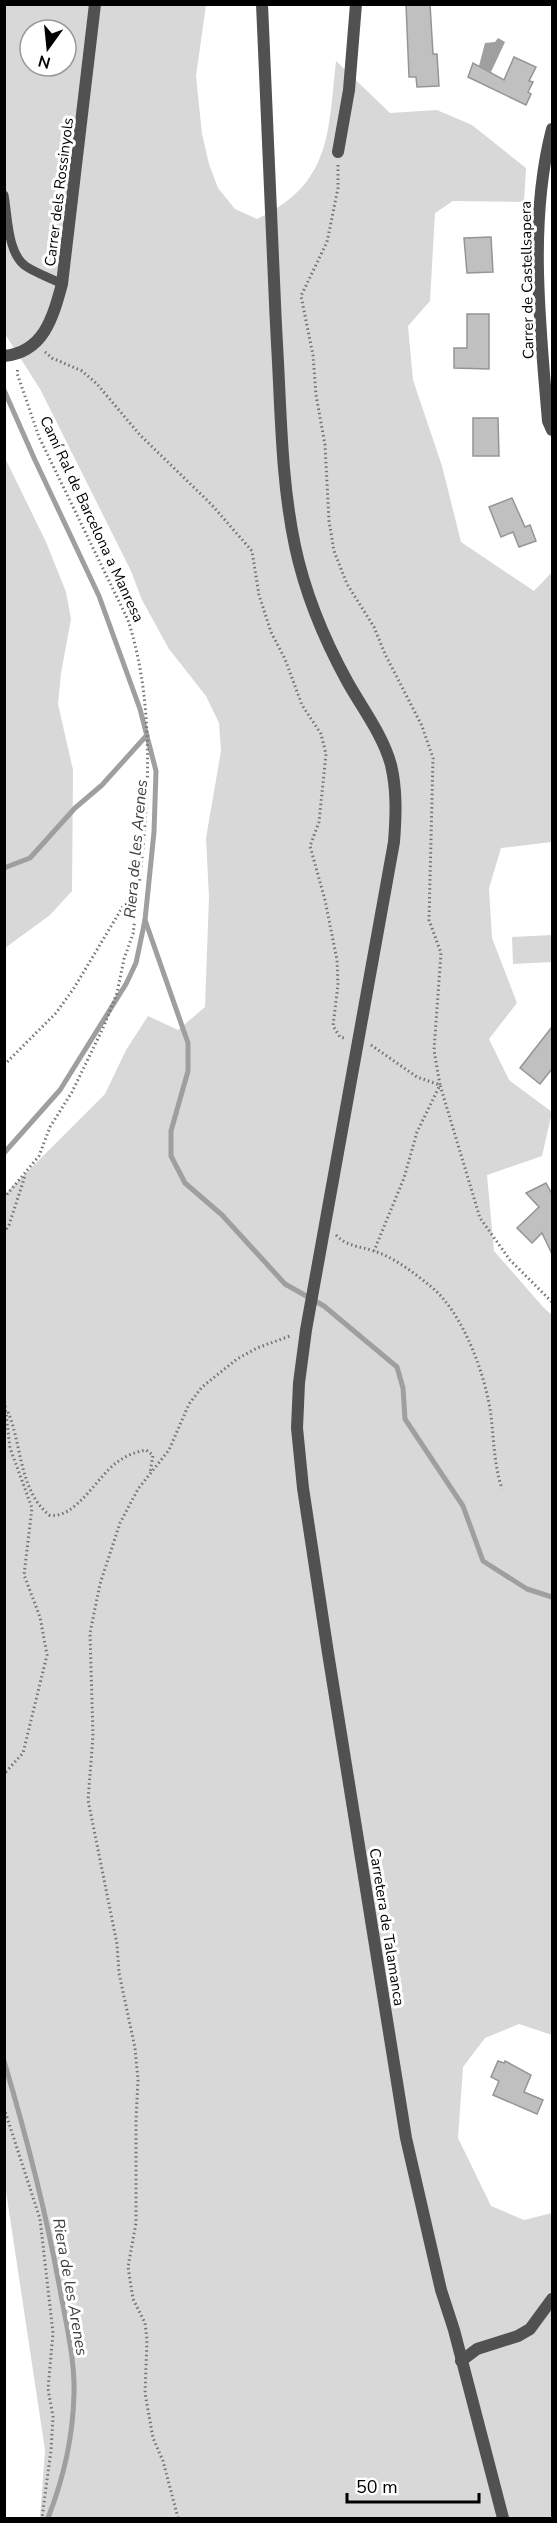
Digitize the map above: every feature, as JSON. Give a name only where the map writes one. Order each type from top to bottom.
[{"type":"street","name":"Carrer dels Rossinyols","points":[[36,344],[48,325],[62,284],[95,4]]},
{"type":"street","name":"Carretera de Talamanca","points":[[262,4],[278,361],[283,452],[290,517],[303,576],[322,630],[391,765],[396,811],[394,842],[360,1041],[306,1330],[298,1383],[297,1428],[303,1488],[321,1606],[406,2138],[441,2290],[503,2518]]},
{"type":"street","points":[[338,152],[349,90],[356,4]]},
{"type":"street","name":"Carrer de Castellsapera","points":[[552,129],[538,209],[546,393],[548,421],[552,430]]},
{"type":"street","points":[[4,356],[21,353],[36,344]]},
{"type":"street","points":[[462,2361],[477,2349],[518,2336],[530,2329],[552,2299]]},
{"type":"lane","points":[[4,195],[13,244],[19,259],[27,267],[62,284]]},
{"type":"path","points":[[338,152],[338,188],[327,242],[301,296],[313,354],[316,395],[325,445],[325,484],[334,551],[347,584],[374,627],[385,654],[422,726],[434,758],[429,920],[441,953],[434,1050],[440,1085],[480,1218],[510,1260],[552,1302]]},
{"type":"path","points":[[36,344],[52,358],[82,370],[97,384],[132,427],[211,504],[252,551],[259,595],[271,632],[285,659],[302,705],[321,734],[326,754],[319,822],[310,846],[325,900],[337,960],[338,985],[333,1026],[340,1037],[360,1041],[379,1049],[417,1077],[440,1085]]},
{"type":"path","name":"Camí Ral de Barcelona a Manresa","points":[[21,353],[17,373],[39,437],[128,620],[136,644],[149,768],[133,934],[124,959],[117,993],[104,1026],[72,1092],[50,1127],[39,1156],[26,1174]]},
{"type":"path","points":[[4,1065],[62,1005],[139,880]]},
{"type":"path","points":[[374,1251],[404,1178],[417,1132],[440,1085]]},
{"type":"path","points":[[4,1198],[26,1174]]},
{"type":"path","points":[[4,1233],[9,1225],[26,1174]]},
{"type":"path","points":[[326,1218],[334,1233],[343,1241],[354,1247],[374,1251],[393,1261],[435,1290],[450,1306],[481,1375],[491,1414],[494,1460],[502,1489]]},
{"type":"path","points":[[178,2518],[163,2461],[153,2438],[145,2392],[147,2340],[145,2323],[134,2299],[128,2267],[136,2223],[135,2120],[138,2080],[135,2048],[120,1973],[117,1944],[88,1800],[93,1736],[90,1633],[100,1584],[120,1523],[138,1489],[169,1450],[189,1404],[202,1387],[223,1369],[257,1348],[306,1330]]},
{"type":"path","points":[[4,1397],[10,1448],[32,1508],[24,1575],[40,1617],[47,1655],[23,1753],[4,1774]]},
{"type":"path","points":[[5,1407],[13,1425],[28,1484],[41,1509],[49,1515],[63,1514],[93,1488],[115,1464],[136,1452],[146,1450],[153,1455],[149,1474]]},
{"type":"path","points":[[4,2108],[40,2219],[52,2332],[48,2389],[52,2417],[51,2450],[42,2518]]},
{"type":"shaded area","points":[[5,5],[206,5],[196,76],[202,134],[209,164],[218,188],[235,209],[257,219],[282,205],[300,190],[322,154],[331,111],[336,61],[390,113],[437,110],[472,125],[526,168],[524,202],[453,201],[435,213],[430,301],[408,326],[413,380],[442,466],[461,542],[534,591],[552,572],[552,842],[501,848],[489,888],[492,938],[517,1003],[489,1039],[509,1080],[552,1112],[542,1156],[487,1175],[494,1251],[552,1315],[552,2035],[519,2024],[485,2038],[463,2067],[458,2138],[491,2206],[524,2220],[552,2213],[552,2518],[40,2518],[45,2450],[4,2178],[5,1194],[105,1094],[126,1050],[148,1016],[178,1030],[205,1007],[209,897],[206,838],[221,751],[219,723],[206,696],[169,649],[142,600],[131,571],[40,389],[5,334]]},
{"type":"shaded area","points":[[498,38],[505,42],[491,72],[479,66],[485,43],[495,42]]},
{"type":"shaded area","points":[[5,458],[46,542],[66,592],[71,619],[58,704],[73,770],[72,891],[50,915],[5,948]]},
{"type":"shaded area","points":[[552,935],[552,962],[513,964],[512,937]]},
{"type":"building","points":[[406,4],[430,4],[433,54],[437,54],[439,86],[417,87],[416,77],[409,77]]},
{"type":"building","points":[[514,57],[536,67],[529,81],[533,82],[528,92],[531,94],[526,105],[468,77],[473,63],[504,80]]},
{"type":"building","points":[[491,237],[493,272],[467,273],[464,238]]},
{"type":"building","points":[[467,314],[489,314],[489,369],[454,368],[454,348],[467,348]]},
{"type":"building","points":[[473,418],[498,418],[499,456],[473,456]]},
{"type":"building","points":[[512,498],[525,527],[530,525],[536,541],[519,547],[513,532],[501,537],[489,507]]},
{"type":"building","points":[[552,1027],[552,1069],[540,1084],[520,1068]]},
{"type":"building","points":[[546,1183],[552,1194],[552,1254],[542,1233],[532,1243],[517,1228],[539,1207],[526,1193]]},
{"type":"building","points":[[498,2061],[504,2063],[505,2061],[531,2075],[524,2092],[543,2100],[537,2114],[493,2095],[499,2081],[491,2077]]},
{"type":"waterway","name":"Riera de les Arenes","points":[[4,390],[99,596],[140,709],[156,771],[154,832],[145,920],[136,963],[126,984],[60,1090],[4,1153]]},
{"type":"waterway","points":[[4,868],[30,858],[75,808],[102,785],[147,735]]},
{"type":"waterway","points":[[145,920],[188,1043],[188,1071],[171,1131],[171,1156],[185,1183],[222,1215],[285,1284],[324,1306],[397,1367],[403,1388],[405,1419],[463,1506],[483,1561],[527,1589],[552,1597]]},
{"type":"waterway","name":"Riera de les Arenes","points":[[4,2061],[43,2207],[66,2319],[73,2370],[74,2394],[69,2442],[63,2473],[48,2518]]}]
